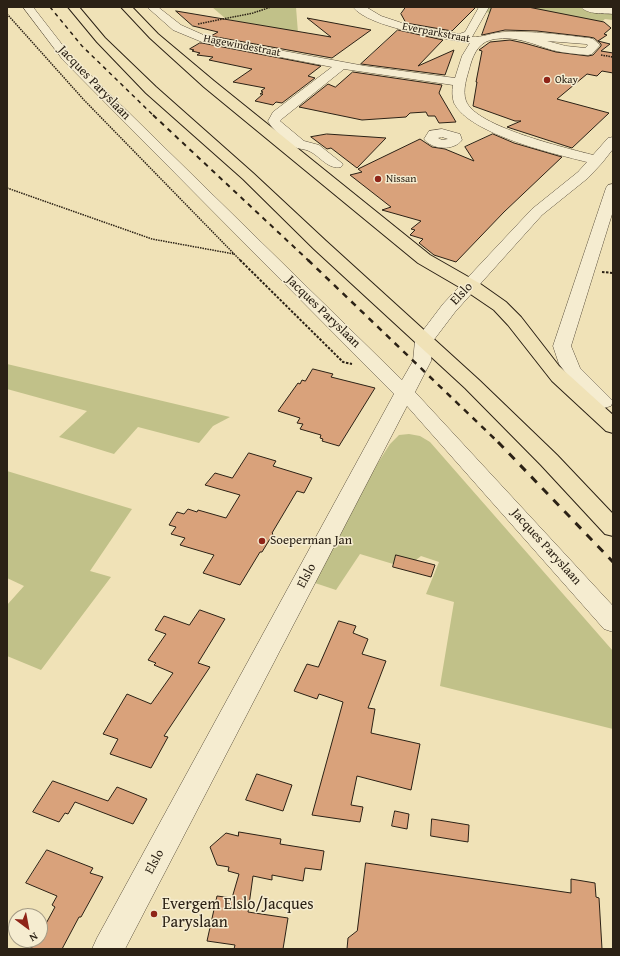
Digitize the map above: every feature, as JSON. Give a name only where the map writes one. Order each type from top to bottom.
[{"type":"highway","points":[[73,7],[101,40],[151,90],[248,176],[320,245],[472,384],[543,454],[613,528]]},
{"type":"highway","points":[[126,7],[154,36],[209,84],[424,259],[447,274],[470,285],[501,307],[524,331],[553,370],[613,426]]},
{"type":"street","name":"Jacques Paryslaan","points":[[28,7],[67,58],[384,372],[501,497],[613,622]]},
{"type":"street","name":"Hagewindestraat","points":[[152,7],[187,34],[206,40],[394,75],[460,82]]},
{"type":"street","name":"Everparkstraat","points":[[395,24],[380,25],[357,21],[353,10],[358,7],[377,18],[395,24],[477,41]]},
{"type":"street","points":[[377,18],[385,7]]},
{"type":"street","points":[[462,38],[469,34],[484,7]]},
{"type":"street","points":[[586,7],[613,11]]},
{"type":"street","points":[[519,35],[569,50],[588,52],[594,46],[588,41],[519,35],[502,35],[477,41],[468,52],[460,82],[458,95],[462,105],[467,112],[487,125],[548,148],[597,160]]},
{"type":"street","points":[[336,164],[314,148],[299,144],[275,124],[274,121],[278,116],[341,66]]},
{"type":"street","points":[[453,142],[470,135],[487,125]]},
{"type":"street","name":"Elslo","points":[[604,402],[572,372],[565,360],[562,346],[601,182],[597,160],[613,141]]},
{"type":"street","name":"Elslo","points":[[108,949],[386,426],[405,394],[422,361],[424,341],[448,308],[537,212],[601,182]]},
{"type":"path","points":[[178,28],[244,15],[271,7]]},
{"type":"path","points":[[7,14],[15,21],[30,40],[88,103],[296,317],[343,362],[384,372]]},
{"type":"path","points":[[7,188],[152,239],[234,254]]},
{"type":"green space","points":[[212,7],[296,7],[298,33],[226,19]]},
{"type":"green space","points":[[488,7],[613,7],[613,20],[605,19],[591,30],[485,12]]},
{"type":"green space","points":[[7,364],[230,417],[213,426],[199,443],[138,427],[114,454],[59,437],[87,411],[7,389]]},
{"type":"green space","points":[[409,434],[420,436],[430,442],[613,651],[613,729],[440,686],[454,602],[426,594],[439,562],[421,556],[416,560],[413,570],[360,554],[336,590],[312,582],[360,491],[390,444],[399,435]]},
{"type":"green space","points":[[7,471],[132,509],[90,571],[111,577],[41,670],[7,656],[7,605],[24,586],[7,578]]},
{"type":"building","points":[[406,7],[476,7],[452,31],[406,23],[401,14]]},
{"type":"building","points":[[492,7],[528,7],[604,22],[611,28],[604,34],[607,35],[598,41],[610,44],[601,51],[613,53],[613,73],[602,71],[597,76],[587,74],[557,99],[609,113],[572,148],[507,127],[521,121],[515,121],[473,106],[482,51],[479,50],[490,42],[510,40],[556,52],[588,56],[593,55],[601,44],[594,38],[537,31],[505,30],[482,35]]},
{"type":"building","points":[[176,11],[331,37],[307,18],[371,30],[332,58],[211,36],[218,32],[193,26]]},
{"type":"building","points":[[398,30],[443,40],[418,66],[454,50],[445,75],[361,64]]},
{"type":"building","points":[[200,43],[321,66],[308,76],[315,78],[282,103],[276,102],[273,105],[255,101],[263,94],[260,94],[265,88],[233,82],[252,69],[209,60],[213,57],[197,55],[200,53],[190,49]]},
{"type":"building","points":[[353,72],[442,85],[439,93],[456,122],[439,123],[435,116],[428,116],[426,112],[410,113],[406,117],[362,120],[299,107],[328,84],[335,87]]},
{"type":"building","points":[[327,134],[386,138],[357,168],[331,148],[327,149],[311,137]]},
{"type":"building","points":[[493,134],[514,143],[562,157],[504,212],[456,262],[434,255],[419,243],[423,239],[410,235],[415,230],[411,229],[421,221],[382,210],[391,207],[350,175],[362,172],[358,169],[420,139],[432,147],[445,149],[474,161],[465,147]]},
{"type":"building","points":[[313,369],[333,374],[331,377],[375,388],[339,446],[322,441],[323,439],[320,438],[321,435],[300,429],[303,424],[297,423],[300,418],[278,411],[298,383],[300,384],[302,380],[305,381]]},
{"type":"building","points":[[249,453],[276,461],[273,466],[312,478],[304,493],[297,491],[272,533],[273,534],[240,585],[203,573],[214,555],[180,545],[185,538],[171,534],[176,527],[169,525],[177,512],[184,514],[188,509],[197,512],[198,510],[226,518],[240,495],[205,485],[215,473],[232,478]]},
{"type":"building","points":[[396,555],[435,565],[431,577],[393,567]]},
{"type":"building","points":[[200,610],[225,619],[198,663],[210,667],[164,736],[168,737],[151,768],[110,754],[118,739],[103,734],[127,694],[151,704],[173,673],[154,665],[156,663],[148,660],[166,634],[155,630],[164,616],[189,625]]},
{"type":"building","points":[[339,621],[356,626],[353,633],[368,639],[362,654],[386,661],[368,708],[375,709],[371,733],[420,744],[411,790],[357,776],[351,805],[363,807],[360,822],[312,815],[343,702],[319,694],[317,699],[294,691],[307,664],[318,667]]},
{"type":"building","points":[[257,774],[292,785],[283,811],[246,800]]},
{"type":"building","points":[[53,781],[108,801],[117,787],[147,799],[133,824],[75,802],[68,814],[65,813],[59,822],[33,812]]},
{"type":"building","points":[[395,811],[409,814],[407,829],[392,826]]},
{"type":"building","points":[[432,819],[469,825],[468,842],[431,836]]},
{"type":"building","points":[[239,832],[281,839],[280,844],[324,851],[321,870],[305,868],[303,881],[272,875],[272,880],[253,876],[248,912],[288,918],[283,949],[234,949],[235,945],[207,941],[217,896],[232,898],[239,874],[228,871],[229,867],[217,865],[210,847],[226,833],[238,836]]},
{"type":"building","points":[[47,850],[93,868],[90,873],[103,877],[62,949],[32,948],[48,948],[48,920],[55,907],[52,905],[57,896],[26,883]]},
{"type":"building","points":[[366,863],[571,893],[571,879],[595,883],[596,897],[599,898],[602,949],[347,949],[348,938],[357,931]]},
{"type":"railway","points":[[50,7],[82,46],[154,116]]},
{"type":"railway","points":[[153,115],[309,261]]},
{"type":"railway","points":[[308,260],[498,443]]},
{"type":"railway","points":[[498,443],[613,562]]},
{"type":"place","name":"Okay","points":[[547,80]]},
{"type":"place","name":"Nissan","points":[[378,179]]},
{"type":"place","name":"Soeperman Jan","points":[[262,541]]},
{"type":"place","name":"Evergem Elslo/Jacques Paryslaan","points":[[154,914]]}]
